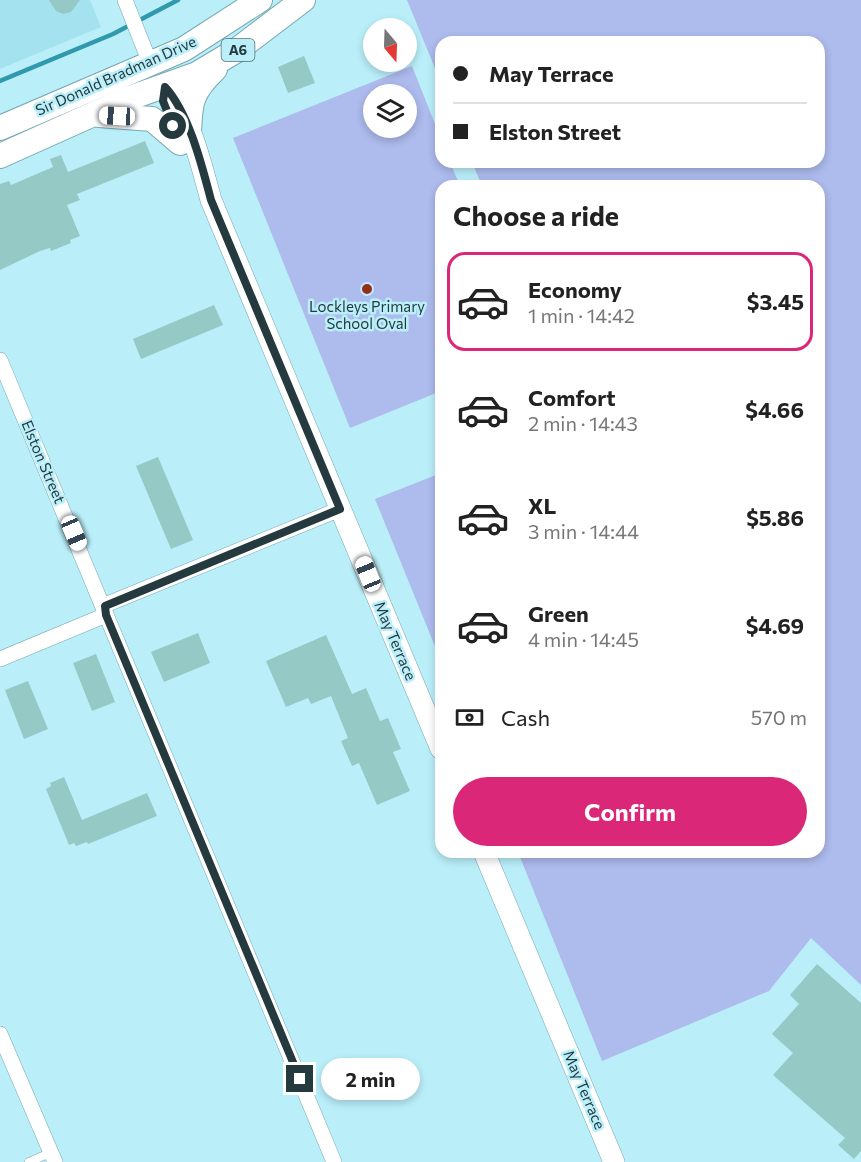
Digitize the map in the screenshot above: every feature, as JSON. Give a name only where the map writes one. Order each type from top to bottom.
[{"type":"main road","name":"Sir Donald Bradman Drive","points":[[0,128],[184,49],[260,0]]},
{"type":"main road","name":"Sir Donald Bradman Drive","points":[[0,156],[127,99],[197,74],[229,55],[303,0]]},
{"type":"main road","points":[[101,83],[142,82],[165,87],[184,49]]},
{"type":"main road","points":[[94,115],[146,118],[185,139],[195,92],[229,55]]},
{"type":"street","points":[[124,0],[150,63]]},
{"type":"street","name":"May Terrace","points":[[165,87],[163,101],[185,139],[435,735]]},
{"type":"street","name":"Elston Street","points":[[0,360],[334,1162]]},
{"type":"street","points":[[0,659],[105,610],[340,509]]},
{"type":"street","name":"May Terrace","points":[[487,858],[614,1162]]},
{"type":"street","points":[[0,1034],[53,1158]]},
{"type":"lane","points":[[28,1162],[53,1158]]},
{"type":"shaded area","points":[[0,0],[90,0],[101,27],[0,69]]},
{"type":"shaded area","points":[[407,0],[861,0],[861,985],[811,938],[769,991],[602,1061],[520,858],[825,858],[825,180],[480,180],[474,168],[825,168],[825,36],[435,36],[435,68],[417,24],[417,18],[414,18]]},
{"type":"shaded area","name":"Lockleys Primary School Oval","points":[[397,72],[414,72],[435,124],[435,168],[452,168],[458,180],[435,180],[435,393],[350,428],[233,138],[363,86],[363,138],[417,138],[417,84],[367,84]]},
{"type":"shaded area","points":[[435,475],[435,646],[375,499]]},
{"type":"building","points":[[49,0],[80,0],[71,12],[63,14],[56,11]]},
{"type":"building","points":[[304,56],[315,83],[288,93],[278,67]]},
{"type":"building","points":[[145,141],[154,163],[77,194],[80,200],[67,205],[80,236],[70,240],[71,243],[51,251],[50,248],[40,251],[0,270],[0,184],[9,181],[11,185],[53,167],[50,159],[61,155],[68,172]]},
{"type":"building","points":[[214,305],[223,325],[141,359],[133,339]]},
{"type":"building","points":[[158,457],[193,540],[171,549],[136,466]]},
{"type":"building","points":[[198,633],[210,663],[164,682],[151,652]]},
{"type":"building","points":[[326,635],[352,694],[366,688],[380,721],[388,718],[401,749],[393,752],[410,791],[377,805],[359,763],[352,766],[341,741],[348,738],[331,696],[311,704],[308,698],[286,707],[266,661]]},
{"type":"building","points":[[96,654],[115,702],[92,711],[73,663]]},
{"type":"building","points":[[28,681],[48,729],[24,739],[5,690]]},
{"type":"building","points":[[64,777],[82,820],[147,793],[157,816],[88,844],[87,842],[76,846],[74,843],[69,845],[46,789],[51,786],[50,783]]},
{"type":"building","points":[[817,964],[861,1003],[861,1151],[854,1159],[838,1145],[845,1138],[773,1075],[793,1053],[772,1034],[799,1004],[790,995]]},
{"type":"waterway","points":[[0,81],[113,34],[178,0]]},
{"type":"place","name":"Lockleys Primary School Oval","points":[[367,289]]},
{"type":"route","points":[[173,126],[163,101],[165,87],[174,97],[200,158],[211,200],[340,509],[105,606],[106,615],[300,1079]]}]
